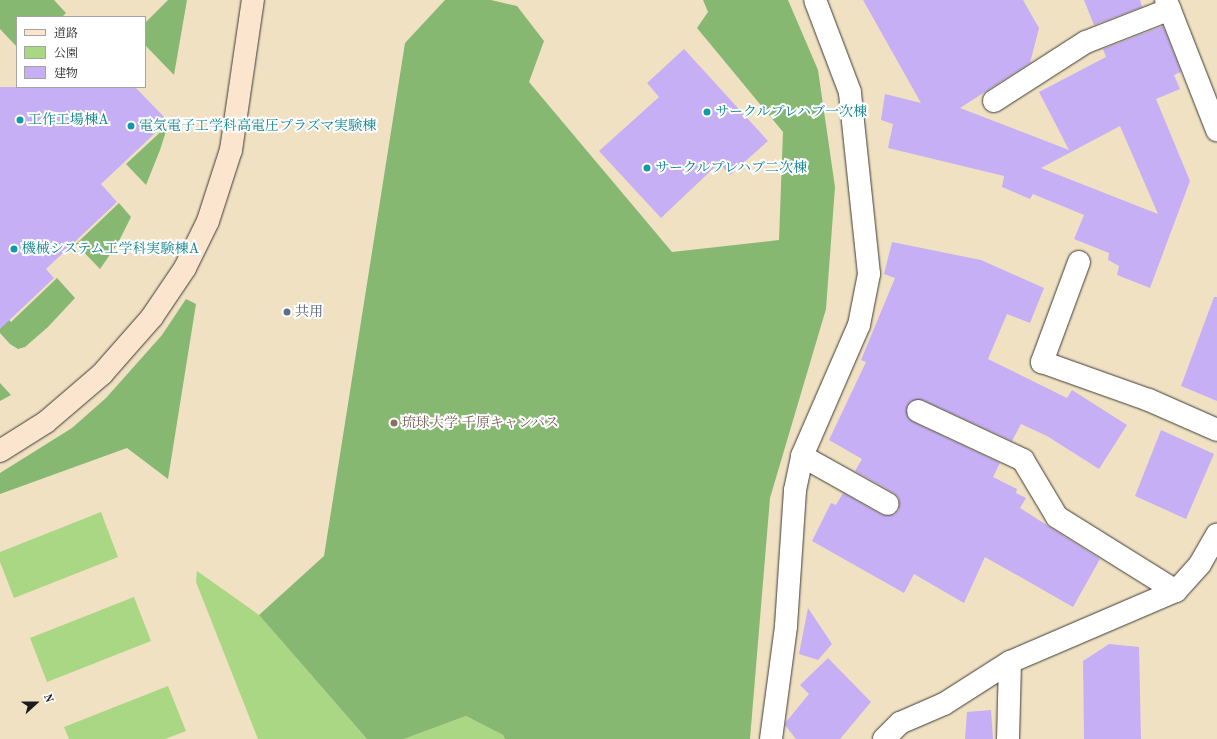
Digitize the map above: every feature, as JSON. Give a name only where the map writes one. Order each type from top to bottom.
[{"type":"street","points":[[0,450],[46,422],[102,374],[152,318],[185,268],[208,221],[231,150],[253,0]]},
{"type":"street","points":[[771,739],[786,626],[795,490],[802,456],[859,325],[869,274],[850,92],[815,0]]},
{"type":"street","points":[[994,101],[1086,42],[1168,5],[1217,130]]},
{"type":"street","points":[[1079,262],[1042,362],[1149,400],[1217,430]]},
{"type":"street","points":[[918,410],[1023,460],[1056,517],[1176,591]]},
{"type":"street","points":[[802,456],[888,504]]},
{"type":"street","points":[[884,739],[900,723],[944,704],[1010,662],[1176,591],[1208,564],[1217,534]]},
{"type":"street","points":[[1008,739],[1010,662]]},
{"type":"green space","points":[[0,0],[54,0],[66,13],[63,16],[16,16],[16,46],[0,29]]},
{"type":"green space","points":[[168,0],[187,0],[174,75],[146,46],[146,22]]},
{"type":"green space","points":[[445,0],[491,0],[517,6],[544,41],[529,82],[672,252],[779,240],[783,132],[697,28],[708,12],[703,0],[788,0],[818,70],[835,187],[826,309],[770,498],[750,739],[505,739],[503,735],[466,716],[404,739],[367,739],[259,615],[324,556],[405,43]]},
{"type":"green space","points":[[168,125],[160,150],[146,185],[126,164]]},
{"type":"green space","points":[[119,203],[131,217],[118,243],[100,269],[76,244]]},
{"type":"green space","points":[[57,278],[75,298],[48,327],[25,347],[18,349],[10,344],[0,333],[0,310],[11,322]]},
{"type":"green space","points":[[186,299],[196,304],[168,479],[127,448],[0,494],[0,473],[72,428],[106,398],[162,335]]},
{"type":"green space","points":[[0,383],[11,395],[0,401]]},
{"type":"green space","points":[[101,512],[118,557],[14,598],[0,562],[0,552]]},
{"type":"green space","points":[[197,571],[259,615],[367,739],[258,739],[196,582]]},
{"type":"green space","points":[[134,597],[151,641],[47,682],[30,638]]},
{"type":"green space","points":[[168,686],[186,731],[165,739],[69,739],[64,727]]},
{"type":"green space","points":[[466,716],[503,735],[505,739],[404,739]]},
{"type":"building","points":[[863,0],[1023,0],[1039,28],[1030,63],[960,108],[1069,150],[1039,92],[1106,57],[1103,49],[1163,26],[1181,72],[1174,75],[1180,89],[1156,99],[1190,181],[1150,288],[1117,275],[1119,266],[1108,260],[1109,253],[1074,239],[1084,215],[1033,194],[1030,199],[1002,187],[1004,176],[888,148],[893,124],[881,120],[885,94],[921,103]],"holes":[[[1120,126],[1158,214],[1041,168]]]},
{"type":"building","points":[[1084,0],[1140,0],[1142,7],[1094,25]]},
{"type":"building","points":[[684,49],[768,141],[730,175],[719,163],[661,218],[599,151],[659,97],[647,83]]},
{"type":"building","points":[[0,87],[136,88],[168,121],[101,184],[117,202],[46,269],[54,278],[0,329]]},
{"type":"building","points":[[892,242],[981,260],[1044,288],[1030,323],[1007,314],[988,359],[1067,398],[1072,390],[1127,425],[1099,469],[1047,436],[1021,424],[1012,441],[923,400],[911,401],[907,406],[908,418],[913,422],[1000,463],[993,477],[1017,489],[1016,493],[1026,498],[1020,508],[1100,559],[1073,607],[985,557],[964,603],[914,574],[904,593],[812,541],[831,503],[836,505],[843,493],[882,515],[894,515],[899,510],[899,498],[894,493],[855,471],[862,459],[829,440],[866,362],[861,360],[895,278],[884,274]]},
{"type":"building","points":[[1214,297],[1217,297],[1217,401],[1181,386]]},
{"type":"building","points":[[1161,430],[1214,454],[1186,519],[1135,496]]},
{"type":"building","points":[[808,608],[832,644],[818,660],[799,654]]},
{"type":"building","points":[[1109,644],[1139,647],[1141,739],[1084,739],[1083,661]]},
{"type":"building","points":[[828,658],[871,702],[840,739],[796,739],[785,725],[809,694],[800,685]]},
{"type":"building","points":[[991,710],[993,739],[965,739],[967,712]]},
{"type":"place","name":"サークルプレハブ一次棟","points":[[707,112]]},
{"type":"place","name":"工作工場棟A","points":[[20,120]]},
{"type":"place","name":"電気電子工学科高電圧プラズマ実験棟","points":[[131,126]]},
{"type":"place","name":"サークルプレハブ二次棟","points":[[647,168]]},
{"type":"place","name":"機械システム工学科実験棟A","points":[[14,249]]},
{"type":"place","name":"共用","points":[[287,312]]},
{"type":"place","name":"琉球大学 千原キャンパス","points":[[394,423]]}]
